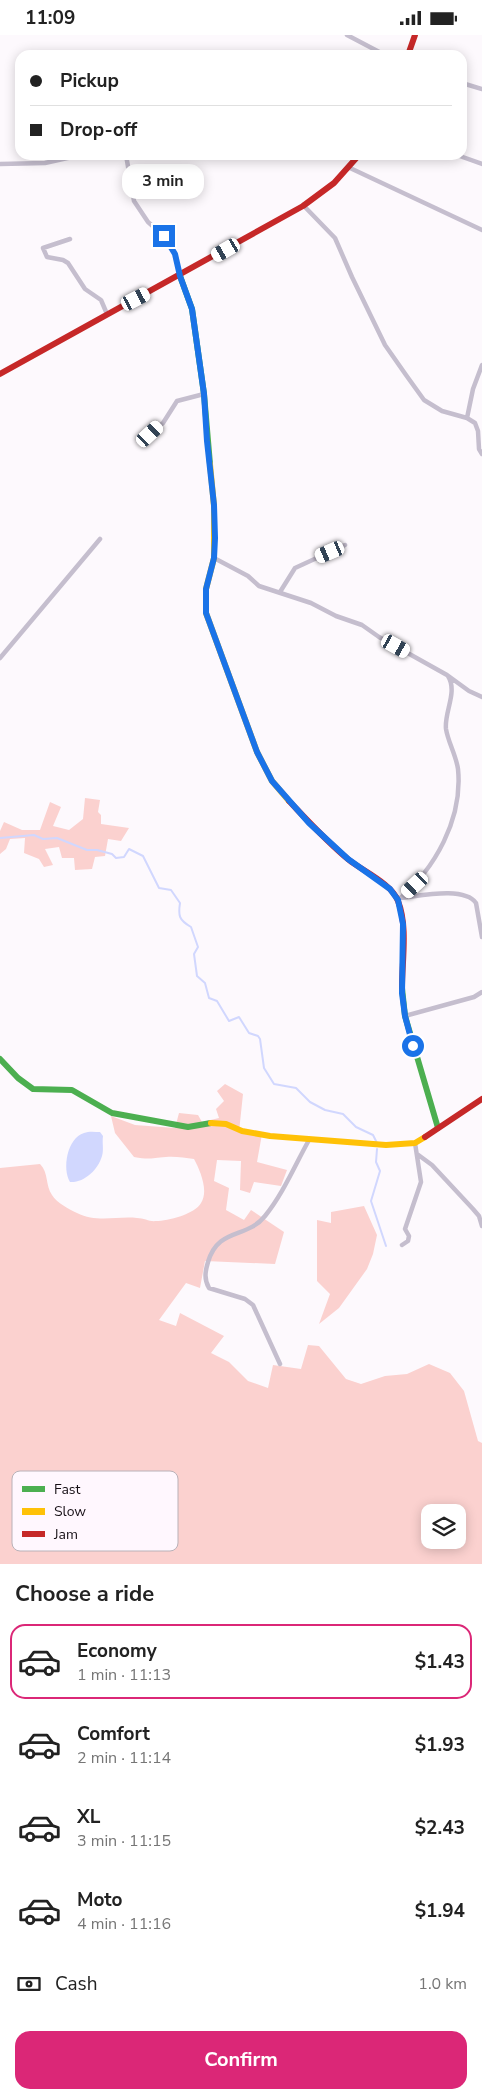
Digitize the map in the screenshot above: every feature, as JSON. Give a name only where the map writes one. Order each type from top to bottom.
[{"type":"street","points":[[347,35],[376,50]]},
{"type":"street","points":[[410,50],[415,35]]},
{"type":"street","points":[[467,84],[482,89]]},
{"type":"street","points":[[467,159],[482,164]]},
{"type":"street","points":[[0,164],[44,163],[58,160]]},
{"type":"street","points":[[127,160],[134,201],[148,222],[164,236],[175,254],[180,276],[192,309],[204,394],[214,505],[214,558],[206,589],[206,613],[266,771],[309,823],[348,859],[390,889],[399,899],[403,924],[402,993],[405,1016],[438,1129]]},
{"type":"street","points":[[0,374],[107,314],[180,276],[303,205],[325,191],[350,168],[356,160]]},
{"type":"street","points":[[350,168],[482,230]]},
{"type":"street","points":[[303,205],[335,238],[385,345],[424,400],[442,411],[467,418],[475,423],[478,431],[479,449],[482,454]]},
{"type":"street","points":[[70,239],[43,248],[45,255],[48,258],[63,260],[68,263],[85,289],[101,300],[107,314]]},
{"type":"street","points":[[467,418],[473,389],[482,365]]},
{"type":"street","points":[[150,434],[163,423],[177,401],[204,394]]},
{"type":"street","points":[[0,658],[100,539]]},
{"type":"street","points":[[280,592],[295,568],[345,545]]},
{"type":"street","points":[[214,558],[248,575],[259,585],[311,603],[336,617],[362,625],[379,637],[482,697]]},
{"type":"street","points":[[399,899],[415,885],[437,854],[453,820],[457,802],[458,772],[456,757],[446,726],[452,692],[447,675]]},
{"type":"street","points":[[399,899],[459,893],[473,899],[476,903],[482,937]]},
{"type":"street","points":[[405,1016],[474,997],[482,992]]},
{"type":"street","points":[[0,1059],[30,1089],[38,1091],[56,1088],[72,1089],[100,1109],[134,1119],[188,1127],[209,1123],[226,1124],[242,1131],[309,1140],[344,1140],[386,1145],[415,1143],[482,1099]]},
{"type":"street","points":[[280,1364],[253,1305],[245,1299],[209,1288],[205,1273],[209,1257],[218,1243],[231,1234],[251,1227],[264,1217],[309,1140]]},
{"type":"street","points":[[402,1245],[408,1241],[409,1236],[405,1229],[421,1182],[415,1143]]},
{"type":"street","points":[[417,1154],[432,1165],[473,1209],[479,1216],[482,1226]]},
{"type":"shaded area","points":[[85,798],[100,800],[98,812],[101,815],[101,824],[129,828],[121,841],[108,839],[105,856],[95,857],[92,869],[75,870],[74,858],[62,858],[59,847],[45,849],[53,865],[44,867],[39,859],[24,853],[25,838],[10,839],[6,849],[0,854],[0,831],[4,822],[22,830],[40,830],[50,802],[61,807],[53,826],[69,830],[83,819]]},
{"type":"shaded area","points":[[225,1084],[243,1094],[239,1132],[262,1134],[257,1162],[287,1170],[281,1186],[254,1182],[250,1193],[240,1190],[241,1161],[217,1160],[214,1181],[229,1188],[226,1210],[244,1220],[251,1210],[284,1232],[275,1264],[205,1261],[200,1288],[186,1283],[159,1320],[176,1326],[180,1313],[224,1336],[211,1353],[229,1362],[248,1381],[268,1388],[273,1365],[301,1369],[308,1345],[319,1346],[346,1379],[361,1384],[385,1376],[407,1374],[429,1364],[450,1373],[464,1391],[478,1441],[482,1443],[482,1564],[0,1564],[0,1168],[40,1164],[45,1171],[50,1191],[54,1198],[67,1208],[84,1216],[92,1218],[140,1218],[154,1221],[167,1220],[193,1210],[201,1203],[204,1187],[194,1159],[173,1157],[147,1159],[134,1157],[115,1133],[111,1116],[135,1125],[175,1128],[179,1113],[198,1115],[202,1122],[219,1118],[216,1109],[224,1101],[217,1091]]},
{"type":"shaded area","points":[[364,1206],[377,1235],[373,1254],[367,1269],[339,1308],[319,1324],[330,1294],[317,1281],[317,1220],[331,1223],[331,1212]]},
{"type":"water","points":[[100,1132],[103,1136],[103,1151],[94,1171],[85,1178],[70,1182],[66,1170],[66,1162],[70,1147],[78,1136],[84,1133]]},
{"type":"waterway","points":[[0,838],[34,835],[43,839],[57,838],[87,850],[97,850],[112,854],[116,858],[124,857],[129,849],[143,856],[159,888],[171,890],[180,903],[180,917],[191,927],[198,947],[194,954],[197,976],[205,983],[209,998],[217,1001],[229,1021],[239,1017],[249,1033],[258,1036],[264,1068],[274,1084],[296,1088],[310,1102],[325,1110],[343,1114],[356,1127],[373,1135],[377,1143]]},
{"type":"waterway","points":[[377,1149],[376,1162],[380,1171],[371,1201],[386,1246]]},
{"type":"traffic: fast","points":[[180,276],[192,309],[204,394],[210,464]]},
{"type":"traffic: fast","points":[[402,988],[405,1016],[438,1128]]},
{"type":"traffic: fast","points":[[0,1059],[18,1078],[33,1089],[72,1090],[112,1113],[188,1127],[211,1123]]},
{"type":"traffic: slow","points":[[210,464],[214,506],[214,558],[206,589],[206,613],[257,752],[272,781],[289,801]]},
{"type":"traffic: slow","points":[[211,1123],[226,1124],[242,1131],[270,1136],[386,1145],[415,1143],[425,1137]]},
{"type":"traffic: jam","points":[[410,50],[415,35]]},
{"type":"traffic: jam","points":[[0,374],[303,206],[334,183],[355,160]]},
{"type":"traffic: jam","points":[[289,801],[341,853],[384,883],[395,895],[403,921],[402,988]]},
{"type":"traffic: jam","points":[[425,1137],[482,1099]]},
{"type":"route","points":[[164,236],[175,254],[180,276],[192,309],[204,394],[214,505],[215,538],[214,558],[206,589],[206,613],[257,752],[272,781],[309,823],[348,859],[390,889],[398,900],[402,911],[403,924],[402,993],[405,1016],[413,1046]]}]
